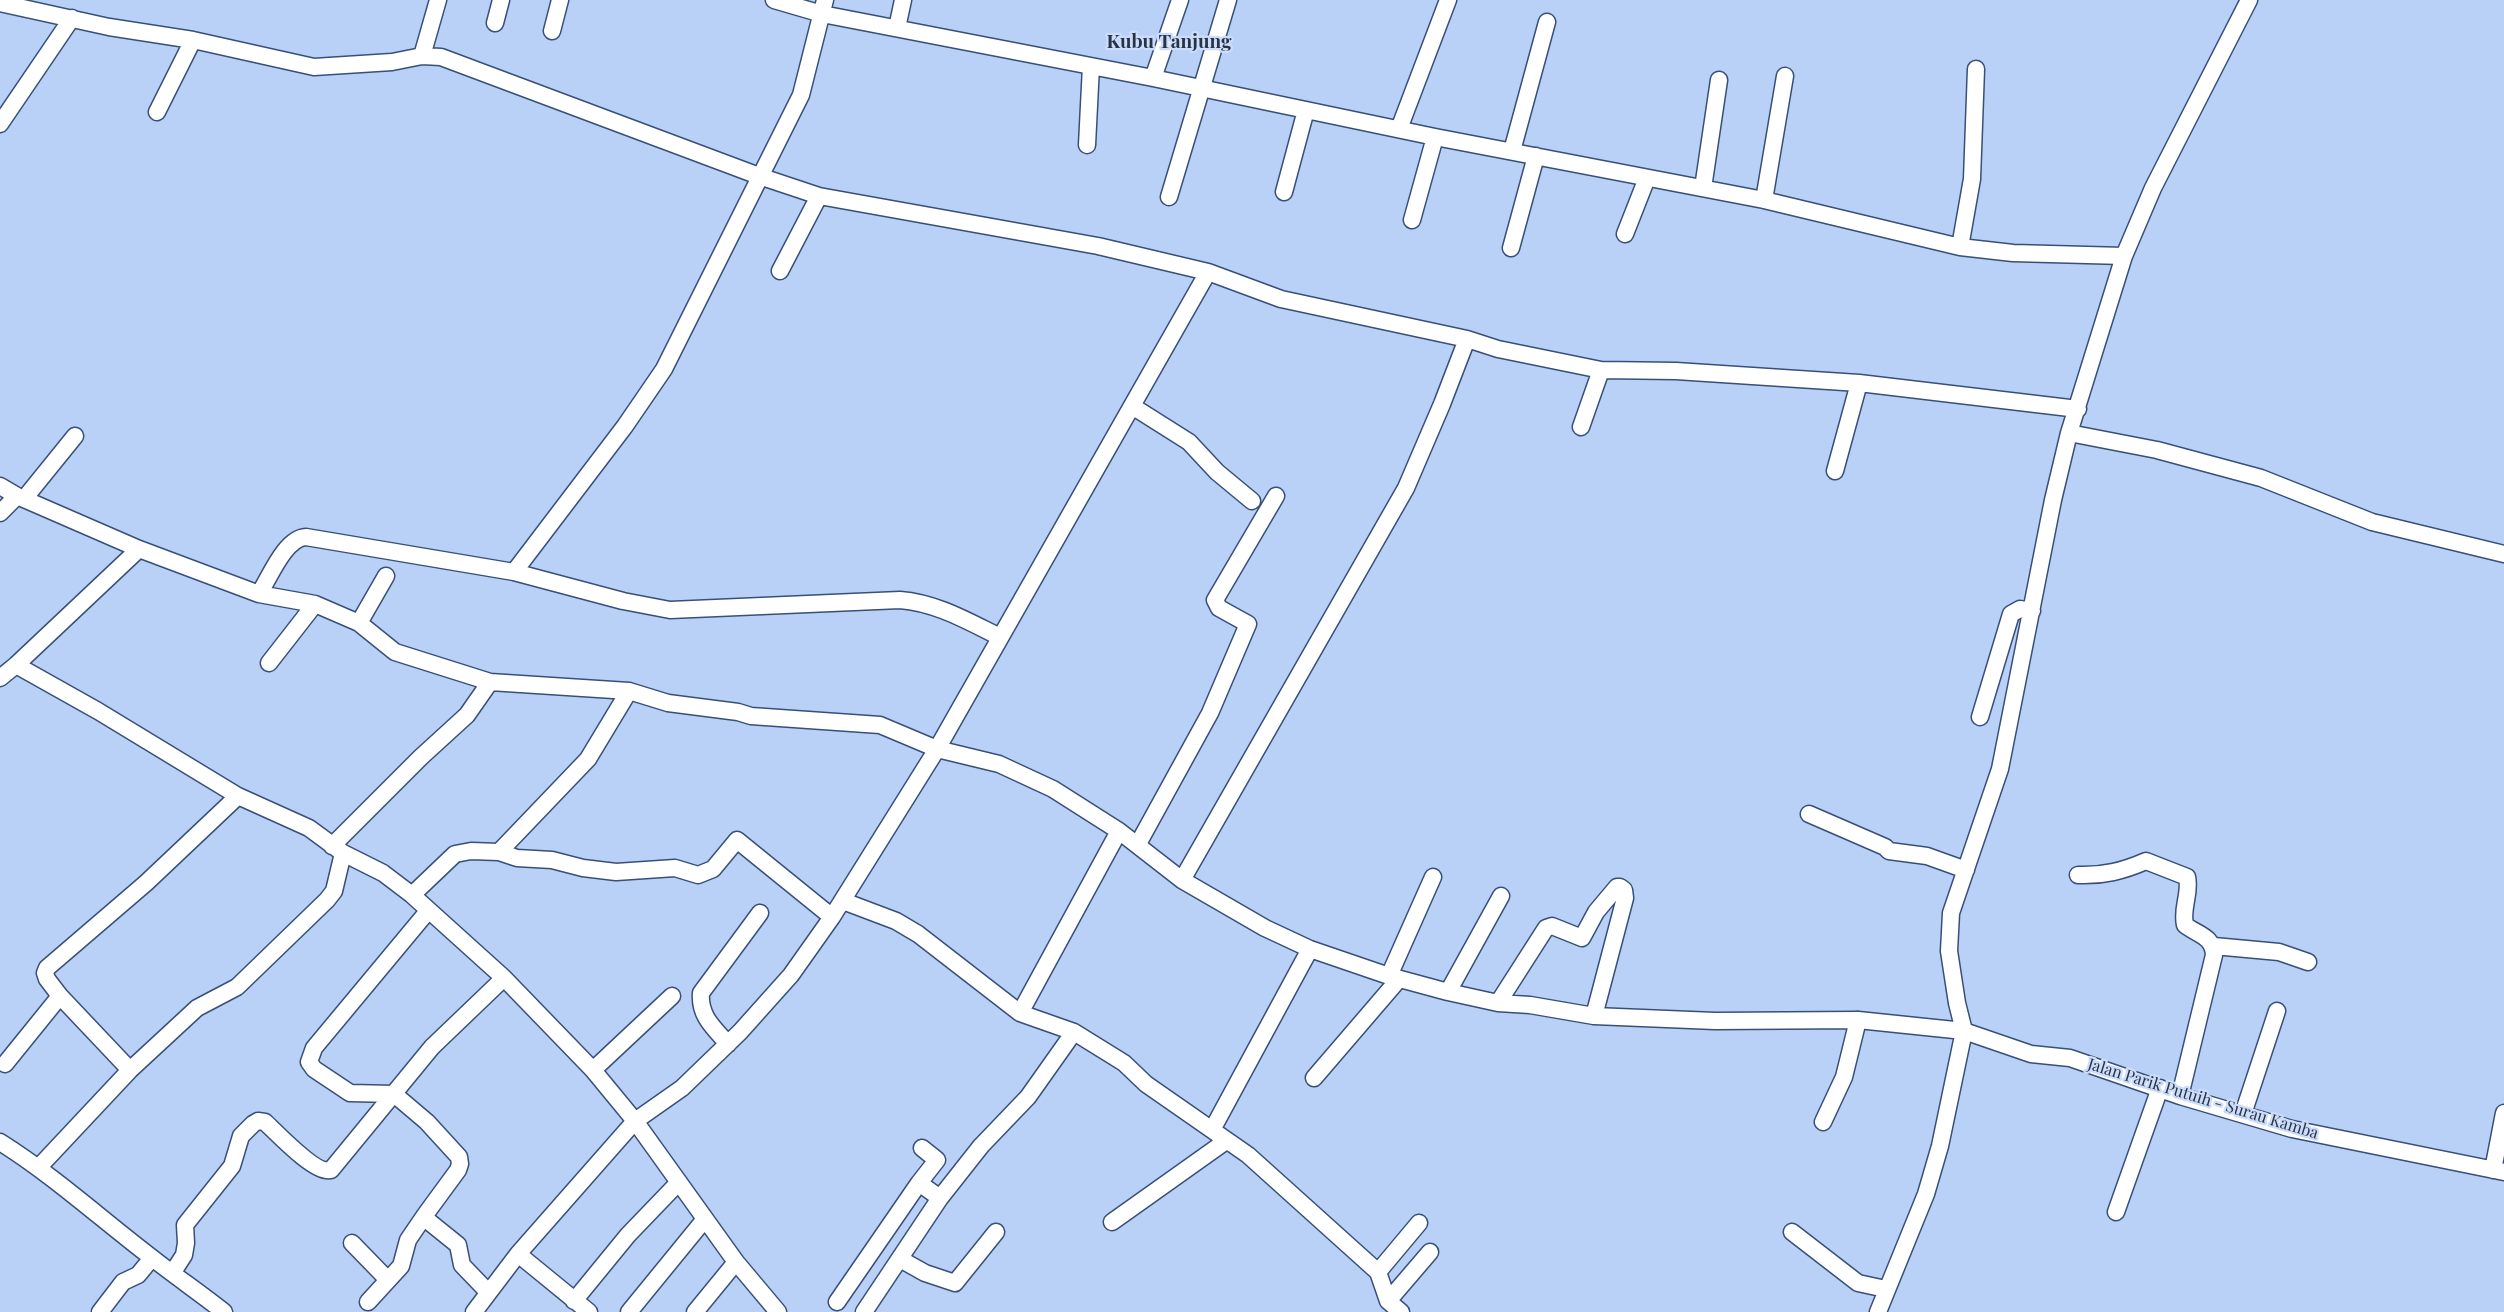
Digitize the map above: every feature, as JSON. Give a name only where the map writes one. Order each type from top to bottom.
[{"type":"street","points":[[422,56],[438,0]]},
{"type":"street","points":[[495,22],[501,0]]},
{"type":"street","points":[[552,31],[560,0]]},
{"type":"street","points":[[774,0],[824,7],[897,28],[1153,78],[1436,137],[1764,200],[1960,246],[2013,253],[2124,256]]},
{"type":"street","points":[[897,28],[902,0]]},
{"type":"street","points":[[1153,78],[1180,0]]},
{"type":"street","points":[[1169,197],[1228,0]]},
{"type":"street","points":[[1398,129],[1448,0]]},
{"type":"street","points":[[1878,1312],[1929,1184],[1940,1146],[1964,1031],[1957,1003],[1949,931],[1951,912],[2000,770],[2053,500],[2069,433],[2124,256],[2170,154],[2249,0]]},
{"type":"street","points":[[0,3],[109,27],[193,40],[314,66],[392,62],[422,56],[441,57],[759,176],[819,196],[1098,246],[1208,272],[1281,299],[1467,339],[1498,349],[1601,370],[1676,371],[1859,382],[2078,409]]},
{"type":"street","points":[[514,572],[625,426],[664,369],[801,95],[824,7]]},
{"type":"street","points":[[0,124],[72,18]]},
{"type":"street","points":[[1512,151],[1547,22]]},
{"type":"street","points":[[157,112],[193,40]]},
{"type":"street","points":[[1087,145],[1091,66]]},
{"type":"street","points":[[1960,246],[1972,178],[1976,69]]},
{"type":"street","points":[[1764,200],[1785,76]]},
{"type":"street","points":[[1702,188],[1719,80]]},
{"type":"street","points":[[1284,192],[1306,110]]},
{"type":"street","points":[[1412,220],[1436,137]]},
{"type":"street","points":[[1511,248],[1536,156]]},
{"type":"street","points":[[1625,234],[1647,178]]},
{"type":"street","points":[[780,271],[819,196]]},
{"type":"street","points":[[474,1312],[518,1254],[635,1121],[682,1088],[728,1044],[791,974],[832,917],[937,749],[1208,272]]},
{"type":"street","points":[[1182,880],[1406,488],[1467,339]]},
{"type":"street","points":[[1581,427],[1601,370]]},
{"type":"street","points":[[1835,471],[1859,382]]},
{"type":"street","points":[[1132,406],[1189,442],[1217,472],[1252,501]]},
{"type":"street","points":[[2069,433],[2157,450],[2261,478],[2372,522],[2504,554]]},
{"type":"street","points":[[0,513],[21,498],[75,436]]},
{"type":"street","name":"Jalan Parik Putuih - Surau Kamba","points":[[0,486],[21,498],[139,548],[259,594],[315,604],[359,623],[395,652],[490,682],[629,691],[668,703],[738,712],[751,716],[880,725],[937,749],[999,764],[1054,789],[1120,831],[1182,880],[1265,928],[1310,949],[1394,977],[1448,992],[1498,1003],[1530,1005],[1594,1016],[1716,1021],[1858,1020],[1964,1031],[2032,1054],[2070,1058],[2180,1096],[2292,1129],[2498,1171]]},
{"type":"street","points":[[1138,844],[1210,713],[1240,646],[1248,624],[1219,608],[1215,600],[1276,496]]},
{"type":"street","points":[[259,594],[289,545],[297,538],[306,537],[514,572],[623,601],[670,610],[900,600],[920,602],[940,608],[1000,637]]},
{"type":"street","points":[[0,678],[139,548]]},
{"type":"street","points":[[359,623],[386,576]]},
{"type":"street","points":[[269,664],[315,604]]},
{"type":"street","points":[[1980,717],[2011,614],[2020,609],[2032,611]]},
{"type":"street","points":[[16,665],[98,711],[238,796],[309,828],[338,849],[383,873],[412,895],[504,978],[593,1070],[635,1121],[736,1262],[778,1312]]},
{"type":"street","points":[[39,1167],[130,1070],[197,1008],[237,987],[327,900],[334,892],[338,849],[421,757],[467,715],[490,682]]},
{"type":"street","points":[[499,852],[588,758],[629,691]]},
{"type":"street","points":[[130,1070],[60,996],[47,979],[45,973],[47,968],[146,883],[238,796]]},
{"type":"street","points":[[1809,814],[1885,847],[1889,851],[1927,856],[1966,870]]},
{"type":"street","points":[[1020,1013],[1120,831]]},
{"type":"street","points":[[412,895],[455,854],[471,851],[499,852],[518,858],[552,860],[583,868],[616,872],[675,868],[698,875],[713,869],[737,840],[832,917]]},
{"type":"street","points":[[2078,875],[2098,876],[2122,871],[2146,861],[2187,877],[2190,888],[2185,903],[2185,925],[2207,938],[2214,946],[2214,955],[2180,1096]]},
{"type":"street","points":[[1314,1078],[1394,977],[1433,877]]},
{"type":"street","points":[[1498,1003],[1546,928],[1552,926],[1582,938],[1599,908],[1617,887],[1620,887],[1624,890],[1625,898],[1594,1016]]},
{"type":"street","points":[[1448,992],[1501,896]]},
{"type":"street","points":[[843,901],[896,921],[918,934],[1020,1013],[1074,1032],[1124,1063],[1146,1084],[1248,1155],[1378,1272],[1388,1301],[1401,1312]]},
{"type":"street","points":[[368,1302],[402,1266],[408,1240],[458,1170],[460,1164],[459,1157],[428,1122],[394,1094],[350,1093],[314,1069],[309,1062],[310,1055],[428,911]]},
{"type":"street","points":[[728,1044],[703,1014],[701,992],[760,913]]},
{"type":"street","points":[[2214,946],[2279,952],[2308,962]]},
{"type":"street","points":[[1212,1130],[1310,949]]},
{"type":"street","points":[[173,1272],[184,1254],[186,1225],[232,1166],[241,1136],[253,1124],[258,1121],[265,1122],[312,1165],[327,1171],[432,1047],[504,978]]},
{"type":"street","points":[[5,1064],[60,996]]},
{"type":"street","points":[[593,1070],[672,996]]},
{"type":"street","points":[[2243,1114],[2277,1011]]},
{"type":"street","points":[[1823,1122],[1844,1077],[1858,1020]]},
{"type":"street","points":[[864,1312],[940,1198],[981,1146],[1028,1097],[1074,1032]]},
{"type":"street","points":[[2116,1212],[2160,1088]]},
{"type":"street","points":[[2498,1171],[2504,1113]]},
{"type":"street","points":[[1112,1222],[1226,1141]]},
{"type":"street","points":[[0,1142],[39,1167],[152,1258],[224,1312]]},
{"type":"street","points":[[836,1302],[936,1160],[922,1148]]},
{"type":"street","points":[[574,1301],[628,1235],[679,1182]]},
{"type":"street","points":[[919,1183],[940,1198]]},
{"type":"street","points":[[425,1215],[427,1220],[458,1245],[462,1265],[466,1272],[488,1292]]},
{"type":"street","points":[[629,1312],[705,1219]]},
{"type":"street","points":[[1378,1272],[1419,1223]]},
{"type":"street","points":[[900,1259],[925,1273],[955,1283],[996,1232]]},
{"type":"street","points":[[1792,1232],[1858,1283],[1881,1288],[1886,1292]]},
{"type":"street","points":[[352,1242],[388,1280]]},
{"type":"street","points":[[1388,1301],[1430,1252]]},
{"type":"street","points":[[518,1254],[589,1312]]},
{"type":"street","points":[[100,1312],[124,1282],[138,1275],[152,1258]]},
{"type":"street","points":[[695,1312],[736,1262]]},
{"type":"district","name":"Kubu Tanjung","points":[[1169,42]]}]
